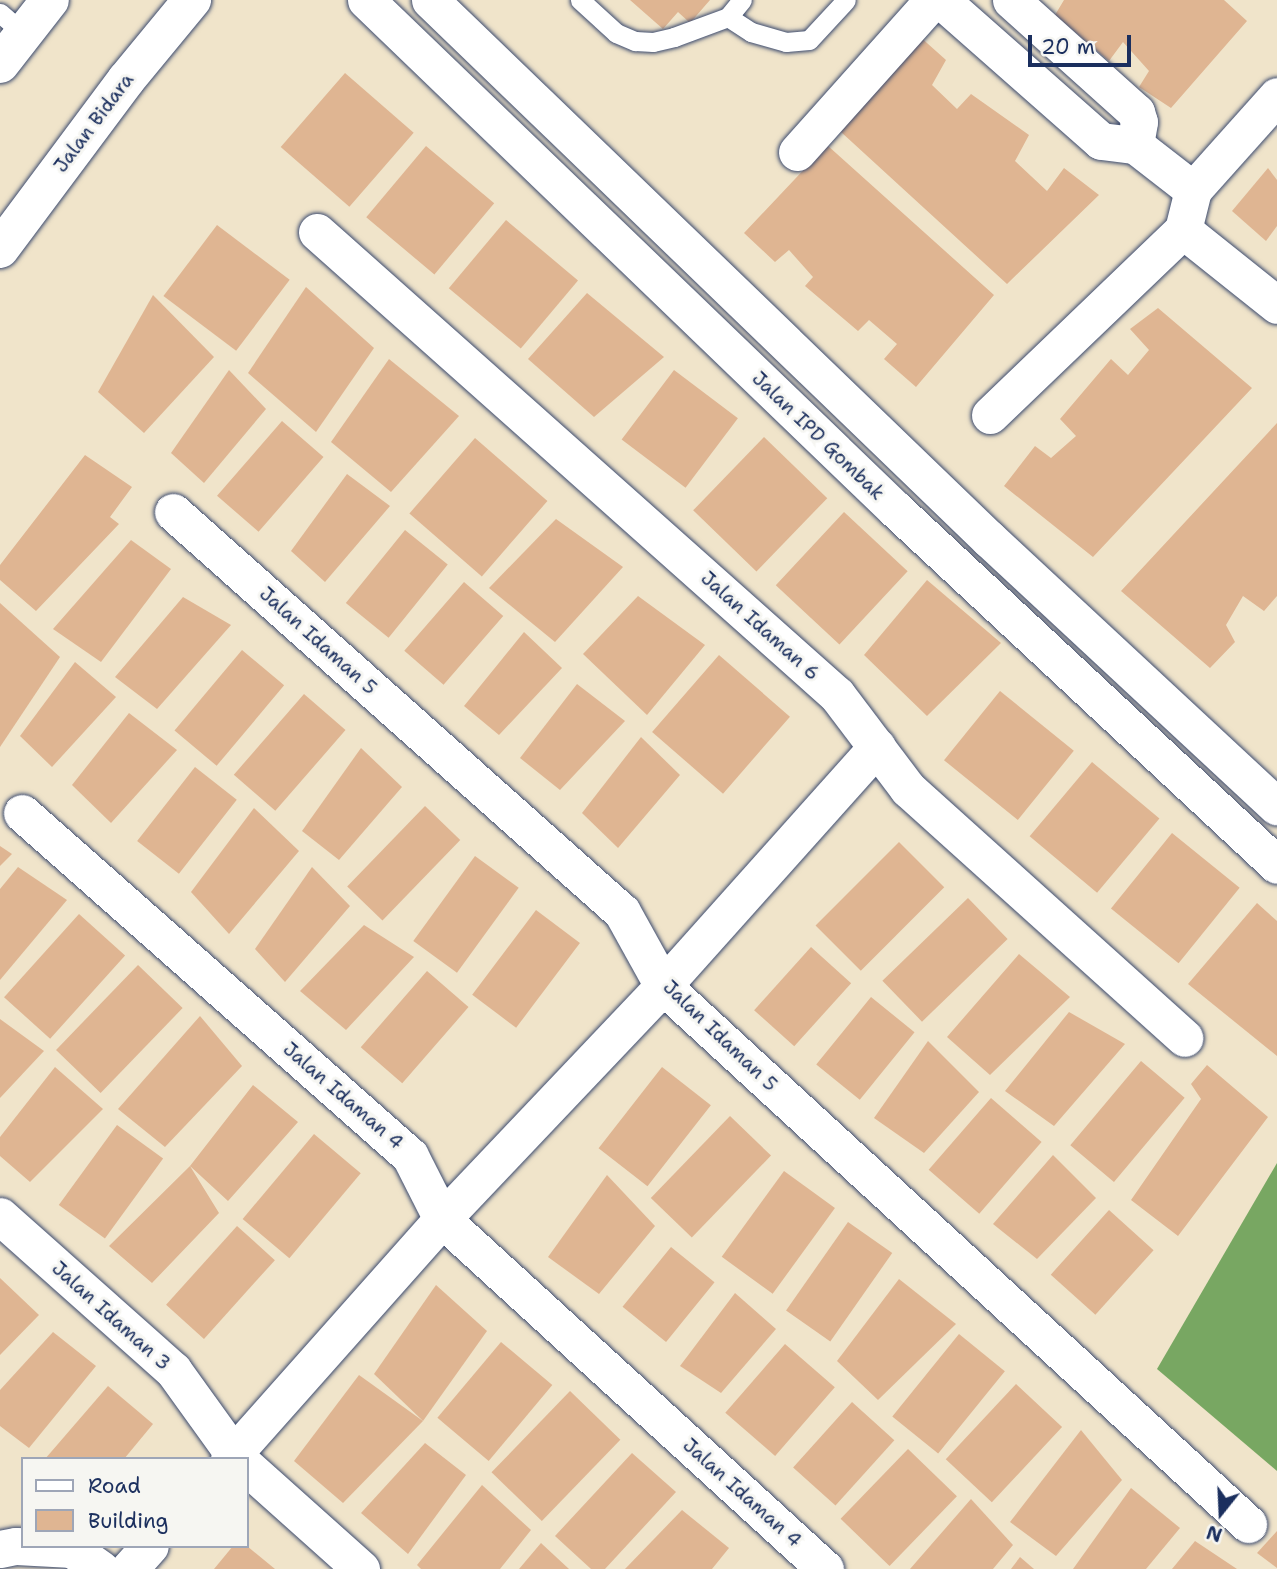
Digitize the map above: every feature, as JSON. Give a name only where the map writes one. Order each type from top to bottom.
[{"type":"main road","points":[[0,64],[12,24],[50,0]]},
{"type":"main road","name":"Jalan Bidara","points":[[0,249],[126,79],[192,0]]},
{"type":"street","name":"Jalan IPD Gombak","points":[[366,0],[895,509],[1277,865]]},
{"type":"street","points":[[430,0],[989,539],[1277,807]]},
{"type":"street","points":[[797,152],[933,0]]},
{"type":"street","points":[[941,0],[1101,141],[1135,145],[1193,190]]},
{"type":"street","points":[[1010,0],[1136,112],[1139,122],[1135,145]]},
{"type":"street","points":[[990,415],[1183,230],[1193,190],[1277,96]]},
{"type":"street","points":[[0,263],[51,181]]},
{"type":"street","points":[[1183,230],[1277,305]]},
{"type":"street","name":"Jalan Idaman 6","points":[[317,232],[837,695],[908,789],[1185,1038]]},
{"type":"street","name":"Jalan Idaman 5","points":[[173,512],[622,912],[663,986],[1248,1524]]},
{"type":"street","points":[[239,1457],[442,1219],[663,986],[877,747]]},
{"type":"street","name":"Jalan Idaman 4","points":[[22,813],[410,1156],[442,1219],[825,1569]]},
{"type":"street","name":"Jalan Idaman 3","points":[[0,1216],[173,1370],[234,1457]]},
{"type":"street","name":"Jalan Idaman 3","points":[[248,1470],[361,1569]]},
{"type":"street","points":[[0,1549],[21,1546]]},
{"type":"street","points":[[53,1548],[72,1549],[101,1569]]},
{"type":"street","points":[[129,1569],[148,1548]]},
{"type":"lane","points":[[580,0],[616,33],[635,41],[674,37],[728,17],[742,0]]},
{"type":"lane","points":[[728,17],[763,36],[786,42],[809,40],[846,0]]},
{"type":"green space","points":[[1277,1163],[1277,1471],[1157,1369]]},
{"type":"building","points":[[630,0],[710,0],[690,23],[678,12],[663,29]]},
{"type":"building","points":[[1064,0],[1224,0],[1247,21],[1171,108],[1139,87],[1149,71],[1123,42],[1109,61],[1055,15]]},
{"type":"building","points":[[918,35],[946,60],[932,85],[957,109],[971,94],[1029,135],[1015,161],[1047,191],[1064,168],[1099,195],[1007,284],[841,132]]},
{"type":"building","points":[[345,73],[414,133],[349,207],[281,147]]},
{"type":"building","points":[[827,145],[994,295],[916,387],[884,359],[897,344],[869,320],[858,331],[805,286],[813,277],[789,250],[775,262],[744,233]]},
{"type":"building","points":[[426,146],[494,203],[434,274],[366,217]]},
{"type":"building","points":[[1268,168],[1277,180],[1277,226],[1266,241],[1232,211]]},
{"type":"building","points":[[506,220],[578,280],[521,349],[449,288]]},
{"type":"building","points":[[217,225],[290,280],[236,351],[163,296]]},
{"type":"building","points":[[306,287],[374,348],[316,432],[248,373]]},
{"type":"building","points":[[587,293],[664,357],[594,417],[528,359]]},
{"type":"building","points":[[153,295],[214,357],[144,433],[98,392]]},
{"type":"building","points":[[1158,308],[1252,388],[1093,557],[1004,486],[1035,446],[1051,458],[1076,436],[1060,419],[1111,359],[1128,375],[1149,350],[1130,329]]},
{"type":"building","points":[[389,359],[459,416],[391,492],[331,442]]},
{"type":"building","points":[[229,370],[266,409],[204,483],[171,453]]},
{"type":"building","points":[[674,370],[738,418],[686,488],[622,439]]},
{"type":"building","points":[[282,421],[324,457],[259,532],[217,496]]},
{"type":"building","points":[[1277,423],[1277,596],[1264,611],[1243,596],[1226,625],[1235,642],[1210,668],[1121,591]]},
{"type":"building","points":[[764,437],[827,498],[756,572],[693,510]]},
{"type":"building","points":[[475,438],[547,501],[482,576],[409,513]]},
{"type":"building","points":[[85,455],[132,487],[110,517],[119,524],[36,611],[0,580],[0,565]]},
{"type":"building","points":[[347,474],[390,506],[325,582],[291,551]]},
{"type":"building","points":[[844,512],[908,571],[839,644],[776,585]]},
{"type":"building","points":[[556,519],[623,567],[555,642],[489,588]]},
{"type":"building","points":[[405,530],[448,565],[389,638],[346,603]]},
{"type":"building","points":[[131,540],[171,569],[101,662],[53,629]]},
{"type":"building","points":[[927,580],[1001,643],[927,716],[864,655]]},
{"type":"building","points":[[464,582],[503,616],[444,685],[404,651]]},
{"type":"building","points":[[638,596],[705,645],[647,715],[583,654]]},
{"type":"building","points":[[183,597],[231,625],[157,709],[115,677]]},
{"type":"building","points":[[0,603],[60,657],[0,747]]},
{"type":"building","points":[[524,632],[562,668],[499,735],[464,706]]},
{"type":"building","points":[[242,650],[284,685],[217,766],[175,730]]},
{"type":"building","points":[[719,655],[790,717],[723,794],[652,732]]},
{"type":"building","points":[[75,662],[116,697],[52,767],[20,736]]},
{"type":"building","points":[[577,684],[625,721],[560,790],[520,758]]},
{"type":"building","points":[[1000,691],[1074,751],[1018,820],[944,760]]},
{"type":"building","points":[[304,694],[346,730],[275,811],[234,775]]},
{"type":"building","points":[[129,713],[177,750],[111,823],[72,785]]},
{"type":"building","points":[[641,737],[680,775],[618,848],[582,813]]},
{"type":"building","points":[[361,748],[402,787],[339,860],[302,831]]},
{"type":"building","points":[[1092,762],[1159,819],[1097,893],[1030,836]]},
{"type":"building","points":[[195,767],[237,800],[179,874],[137,841]]},
{"type":"building","points":[[425,806],[460,840],[382,921],[347,887]]},
{"type":"building","points":[[254,808],[299,851],[229,934],[191,892]]},
{"type":"building","points":[[1172,833],[1240,888],[1179,963],[1111,908]]},
{"type":"building","points":[[899,842],[944,887],[861,971],[816,925]]},
{"type":"building","points":[[0,846],[12,854],[0,866]]},
{"type":"building","points":[[475,856],[519,888],[457,973],[413,941]]},
{"type":"building","points":[[18,867],[67,900],[0,980],[0,889]]},
{"type":"building","points":[[312,867],[350,906],[285,982],[255,949]]},
{"type":"building","points":[[968,898],[1008,939],[922,1022],[882,981]]},
{"type":"building","points":[[1257,903],[1277,921],[1277,1056],[1188,984]]},
{"type":"building","points":[[536,910],[580,943],[516,1028],[472,995]]},
{"type":"building","points":[[79,914],[125,955],[50,1039],[4,997]]},
{"type":"building","points":[[364,925],[414,957],[346,1030],[300,991]]},
{"type":"building","points":[[811,947],[851,983],[794,1046],[754,1010]]},
{"type":"building","points":[[1019,954],[1070,997],[990,1075],[947,1037]]},
{"type":"building","points":[[138,965],[183,1008],[101,1093],[56,1050]]},
{"type":"building","points":[[427,971],[469,1007],[402,1083],[361,1047]]},
{"type":"building","points":[[871,997],[915,1032],[860,1100],[816,1065]]},
{"type":"building","points":[[1069,1012],[1125,1044],[1054,1126],[1005,1091]]},
{"type":"building","points":[[200,1016],[242,1066],[165,1147],[118,1109]]},
{"type":"building","points":[[0,1019],[44,1051],[0,1098]]},
{"type":"building","points":[[928,1041],[979,1092],[924,1153],[874,1118]]},
{"type":"building","points":[[1141,1061],[1185,1098],[1114,1182],[1070,1145]]},
{"type":"building","points":[[1207,1065],[1268,1117],[1178,1236],[1131,1200],[1201,1099],[1191,1084]]},
{"type":"building","points":[[55,1067],[103,1109],[30,1182],[0,1156],[0,1137]]},
{"type":"building","points":[[662,1067],[711,1105],[647,1186],[599,1148]]},
{"type":"building","points":[[253,1085],[298,1122],[228,1201],[190,1166]]},
{"type":"building","points":[[991,1098],[1042,1142],[979,1214],[929,1170]]},
{"type":"building","points":[[730,1116],[771,1156],[692,1238],[651,1198]]},
{"type":"building","points":[[117,1125],[163,1159],[105,1239],[59,1205]]},
{"type":"building","points":[[314,1134],[361,1173],[289,1258],[243,1219]]},
{"type":"building","points":[[1053,1155],[1096,1198],[1037,1259],[993,1224]]},
{"type":"building","points":[[190,1166],[219,1213],[152,1283],[109,1246]]},
{"type":"building","points":[[784,1171],[835,1208],[773,1294],[722,1257]]},
{"type":"building","points":[[607,1175],[655,1226],[599,1294],[548,1257]]},
{"type":"building","points":[[1109,1210],[1154,1250],[1095,1315],[1051,1275]]},
{"type":"building","points":[[848,1222],[892,1253],[830,1341],[786,1310]]},
{"type":"building","points":[[237,1226],[275,1260],[204,1339],[166,1305]]},
{"type":"building","points":[[671,1247],[715,1282],[666,1342],[623,1307]]},
{"type":"building","points":[[0,1278],[39,1315],[0,1355]]},
{"type":"building","points":[[899,1279],[956,1324],[878,1400],[837,1361]]},
{"type":"building","points":[[436,1285],[487,1331],[423,1421],[374,1374]]},
{"type":"building","points":[[735,1293],[776,1329],[721,1393],[680,1366]]},
{"type":"building","points":[[53,1332],[96,1366],[29,1448],[0,1426],[0,1390]]},
{"type":"building","points":[[959,1334],[1005,1371],[938,1454],[892,1416]]},
{"type":"building","points":[[501,1342],[552,1385],[489,1461],[437,1418]]},
{"type":"building","points":[[785,1344],[835,1387],[775,1456],[725,1413]]},
{"type":"building","points":[[359,1375],[423,1421],[343,1503],[294,1461]]},
{"type":"building","points":[[1016,1384],[1062,1427],[992,1502],[946,1459]]},
{"type":"building","points":[[108,1386],[153,1424],[126,1457],[47,1457]]},
{"type":"building","points":[[570,1391],[620,1440],[542,1521],[492,1472]]},
{"type":"building","points":[[852,1402],[894,1440],[835,1506],[793,1467]]},
{"type":"building","points":[[1081,1430],[1122,1480],[1056,1556],[1010,1522]]},
{"type":"building","points":[[425,1443],[466,1475],[408,1554],[361,1513]]},
{"type":"building","points":[[908,1449],[957,1496],[890,1566],[841,1519]]},
{"type":"building","points":[[632,1453],[676,1492],[605,1569],[591,1569],[555,1536]]},
{"type":"building","points":[[482,1485],[531,1530],[500,1569],[421,1569],[417,1565]]},
{"type":"building","points":[[1131,1488],[1180,1528],[1146,1569],[1073,1569]]},
{"type":"building","points":[[971,1499],[1013,1545],[993,1569],[910,1569]]},
{"type":"building","points":[[682,1510],[729,1548],[712,1569],[625,1569]]},
{"type":"building","points":[[1277,1531],[1277,1568],[1257,1553]]},
{"type":"building","points":[[1195,1541],[1237,1569],[1172,1569]]},
{"type":"building","points":[[541,1543],[569,1569],[519,1569]]},
{"type":"building","points":[[248,1547],[275,1569],[214,1569],[231,1548]]},
{"type":"building","points":[[1020,1557],[1034,1569],[1011,1569]]}]
